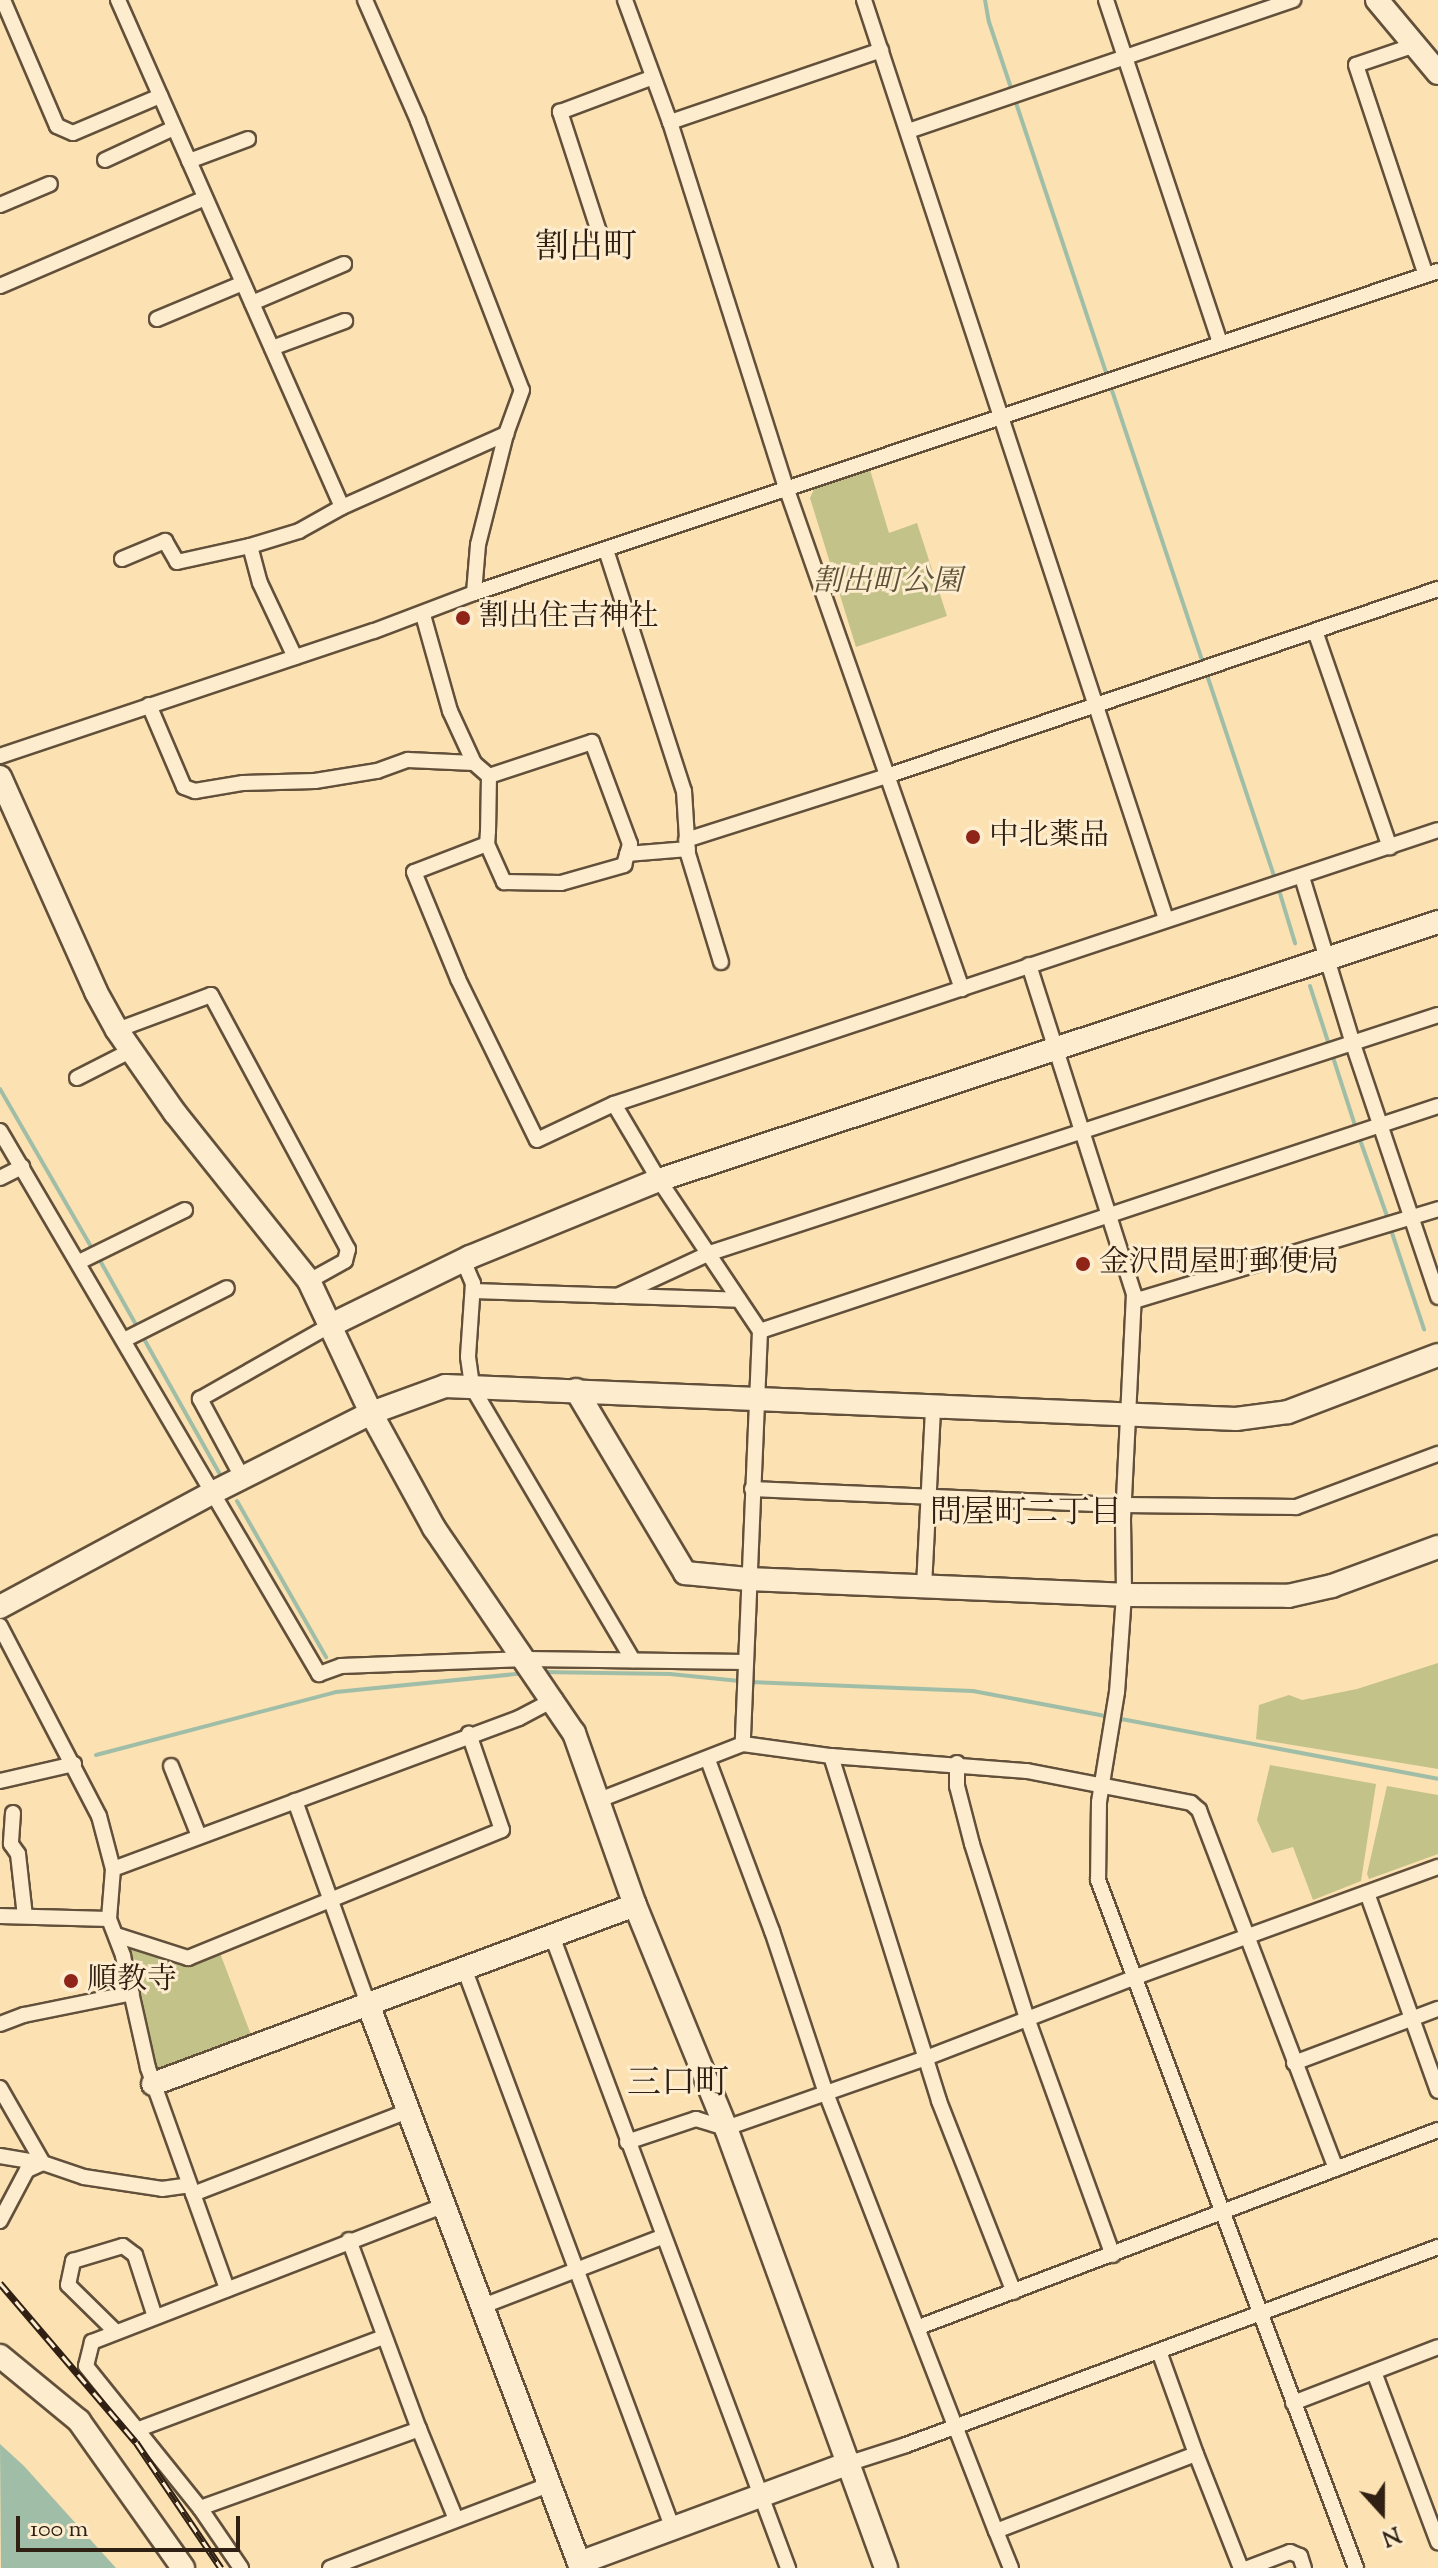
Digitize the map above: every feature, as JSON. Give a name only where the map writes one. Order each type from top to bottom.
[{"type":"street","points":[[3,0],[57,126],[73,133],[160,96]]},
{"type":"street","points":[[119,0],[342,507]]},
{"type":"street","points":[[365,0],[418,121],[522,390],[506,434],[478,545],[474,593]]},
{"type":"street","points":[[625,0],[651,78],[670,122],[787,490],[890,775],[936,923],[962,989]]},
{"type":"street","points":[[864,0],[1166,919]]},
{"type":"street","points":[[1106,0],[1220,343]]},
{"type":"street","points":[[908,131],[1293,0]]},
{"type":"street","points":[[1377,0],[1438,73]]},
{"type":"street","points":[[0,756],[423,615],[474,593],[1432,273],[1356,65],[1415,45]]},
{"type":"street","points":[[670,122],[881,50]]},
{"type":"street","points":[[601,238],[560,112],[651,78]]},
{"type":"street","points":[[105,160],[174,128]]},
{"type":"street","points":[[189,161],[248,139]]},
{"type":"street","points":[[0,205],[50,184]]},
{"type":"street","points":[[0,286],[205,198]]},
{"type":"street","points":[[252,303],[344,264]]},
{"type":"street","points":[[157,319],[243,283]]},
{"type":"street","points":[[272,348],[345,321]]},
{"type":"street","points":[[122,559],[165,541],[177,562],[250,546],[299,531],[342,507],[506,434]]},
{"type":"street","points":[[250,546],[260,583],[295,657]]},
{"type":"street","points":[[606,550],[684,791],[687,844],[721,962]]},
{"type":"street","points":[[627,854],[687,844],[1438,589]]},
{"type":"street","points":[[423,615],[450,711],[474,763],[489,776]]},
{"type":"street","points":[[1315,631],[1390,847]]},
{"type":"street","points":[[149,705],[184,787],[195,791],[243,783],[315,781],[377,771],[408,760],[474,763]]},
{"type":"street","points":[[592,742],[630,844],[624,865],[561,883],[504,882],[487,844],[489,776],[592,742]]},
{"type":"street","points":[[0,777],[96,992],[117,1030],[130,1051],[309,1281],[371,1413],[434,1528],[538,1676],[574,1733],[635,1905],[726,2128],[886,2568]]},
{"type":"street","points":[[487,844],[414,872],[458,979],[537,1140],[614,1104],[1438,830]]},
{"type":"street","points":[[1302,877],[1327,960],[1346,1043],[1382,1124],[1406,1219],[1438,1297]]},
{"type":"street","points":[[242,1477],[200,1399],[331,1325],[463,1260],[659,1180],[1438,922]]},
{"type":"street","points":[[1029,965],[1110,1216],[1134,1301],[1124,1505],[1124,1595],[1117,1692],[1101,1784],[1098,1880],[1356,2568]]},
{"type":"street","points":[[117,1030],[211,995],[348,1249],[345,1261],[309,1281]]},
{"type":"street","points":[[617,1296],[710,1253],[1438,1015]]},
{"type":"street","points":[[77,1078],[130,1051]]},
{"type":"street","points":[[614,1104],[659,1180],[760,1331],[743,1744]]},
{"type":"street","points":[[760,1331],[1438,1106]]},
{"type":"street","points":[[0,1131],[134,1335],[214,1492],[319,1674],[341,1666],[538,1676],[633,1660],[744,1666]]},
{"type":"street","points":[[0,1178],[22,1167]]},
{"type":"street","points":[[1134,1301],[1438,1209]]},
{"type":"street","points":[[82,1260],[185,1210]]},
{"type":"street","points":[[463,1260],[473,1283],[468,1357],[472,1387],[633,1660]]},
{"type":"street","points":[[134,1335],[227,1288]]},
{"type":"street","points":[[473,1291],[739,1300]]},
{"type":"street","points":[[0,1607],[242,1477],[371,1413],[445,1386],[1236,1419],[1288,1412],[1438,1355]]},
{"type":"street","points":[[576,1390],[685,1573],[748,1579],[1124,1595],[1288,1596],[1332,1586],[1438,1547]]},
{"type":"street","points":[[924,1587],[933,1407]]},
{"type":"street","points":[[752,1489],[1124,1505],[1296,1507],[1438,1454]]},
{"type":"street","points":[[0,1626],[99,1816],[113,1869],[109,1919],[132,1993],[153,2084],[227,2289]]},
{"type":"street","points":[[113,1869],[469,1734],[519,1718],[538,1676]]},
{"type":"street","points":[[116,1935],[188,1958],[502,1830],[469,1734]]},
{"type":"street","points":[[599,1800],[743,1744],[831,1756],[957,1763],[1101,1784],[1191,1803],[1199,1810],[1336,2169]]},
{"type":"street","points":[[831,1756],[926,2058],[1014,2292]]},
{"type":"street","points":[[708,1760],[772,1931],[826,2093],[1011,2568]]},
{"type":"street","points":[[957,1763],[957,1786],[972,1844],[1027,2018],[1113,2255]]},
{"type":"street","points":[[0,1781],[74,1764]]},
{"type":"street","points":[[171,1766],[199,1836]]},
{"type":"street","points":[[295,1801],[549,2485],[575,2566],[1438,2247]]},
{"type":"street","points":[[13,1813],[11,1844],[18,1854],[25,1916]]},
{"type":"street","points":[[627,2142],[696,2119],[726,2128],[926,2058],[1133,1978],[1438,1867]]},
{"type":"street","points":[[1367,1893],[1438,2091]]},
{"type":"street","points":[[153,2084],[635,1905]]},
{"type":"street","points":[[0,1916],[109,1919]]},
{"type":"street","points":[[552,1936],[788,2568]]},
{"type":"street","points":[[464,1968],[673,2529]]},
{"type":"street","points":[[0,2024],[24,2015],[132,1993]]},
{"type":"street","points":[[1294,2063],[1438,2009]]},
{"type":"street","points":[[0,2088],[43,2163]]},
{"type":"street","points":[[0,2156],[43,2163],[84,2177],[162,2189],[191,2189],[411,2110]]},
{"type":"street","points":[[919,2327],[1438,2130]]},
{"type":"street","points":[[0,2221],[27,2170],[43,2163]]},
{"type":"street","points":[[241,2568],[200,2508],[86,2366],[92,2342],[446,2205]]},
{"type":"street","points":[[483,2306],[662,2237]]},
{"type":"street","points":[[349,2240],[456,2519]]},
{"type":"street","points":[[116,2332],[68,2285],[73,2261],[123,2246],[135,2255],[155,2317]]},
{"type":"street","points":[[139,2429],[384,2337]]},
{"type":"street","points":[[1293,2403],[1438,2347]]},
{"type":"street","points":[[1159,2351],[1241,2568]]},
{"type":"street","points":[[0,2356],[79,2421],[183,2568]]},
{"type":"street","points":[[1374,2372],[1438,2542]]},
{"type":"street","points":[[200,2508],[419,2429]]},
{"type":"street","points":[[996,2531],[1196,2454]]},
{"type":"street","points":[[331,2568],[549,2485]]},
{"type":"street","points":[[1248,2568],[1290,2552],[1300,2556],[1304,2568]]},
{"type":"green space","name":"割出町公園","points":[[870,470],[889,533],[917,523],[947,616],[856,647],[810,498],[814,489]]},
{"type":"green space","points":[[1438,1663],[1438,1769],[1256,1739],[1259,1705],[1289,1695],[1302,1700],[1357,1689]]},
{"type":"green space","points":[[1270,1765],[1376,1784],[1361,1881],[1313,1900],[1293,1847],[1272,1853],[1257,1820]]},
{"type":"green space","points":[[1387,1786],[1438,1795],[1438,1854],[1369,1879],[1367,1874]]},
{"type":"green space","points":[[136,1947],[186,1966],[220,1953],[253,2040],[161,2076],[154,2059],[142,1997],[126,1955]]},
{"type":"shaded area","points":[[0,2444],[24,2466],[116,2568],[1,2568]]},
{"type":"waterway","points":[[985,0],[989,22],[1275,879]]},
{"type":"waterway","points":[[1278,887],[1295,943]]},
{"type":"waterway","points":[[1310,986],[1356,1128]]},
{"type":"waterway","points":[[0,1089],[93,1250]]},
{"type":"waterway","points":[[1359,1137],[1388,1219]]},
{"type":"waterway","points":[[1390,1227],[1424,1329]]},
{"type":"waterway","points":[[98,1257],[219,1473]]},
{"type":"waterway","points":[[237,1501],[326,1657]]},
{"type":"waterway","points":[[542,1672],[670,1674],[740,1681]]},
{"type":"waterway","points":[[96,1755],[336,1692],[525,1673]]},
{"type":"waterway","points":[[749,1682],[973,1691],[1438,1779]]},
{"type":"railway","points":[[0,2283],[136,2442],[221,2568]]},
{"type":"place","name":"割出住吉神社","points":[[463,618]]},
{"type":"place","name":"中北薬品","points":[[973,837]]},
{"type":"place","name":"金沢問屋町郵便局","points":[[1083,1264]]},
{"type":"place","name":"順教寺","points":[[71,1981]]},
{"type":"district","name":"割出町","points":[[586,249]]},
{"type":"district","name":"問屋町二丁目","points":[[1026,1514]]},
{"type":"district","name":"三口町","points":[[678,2085]]}]
